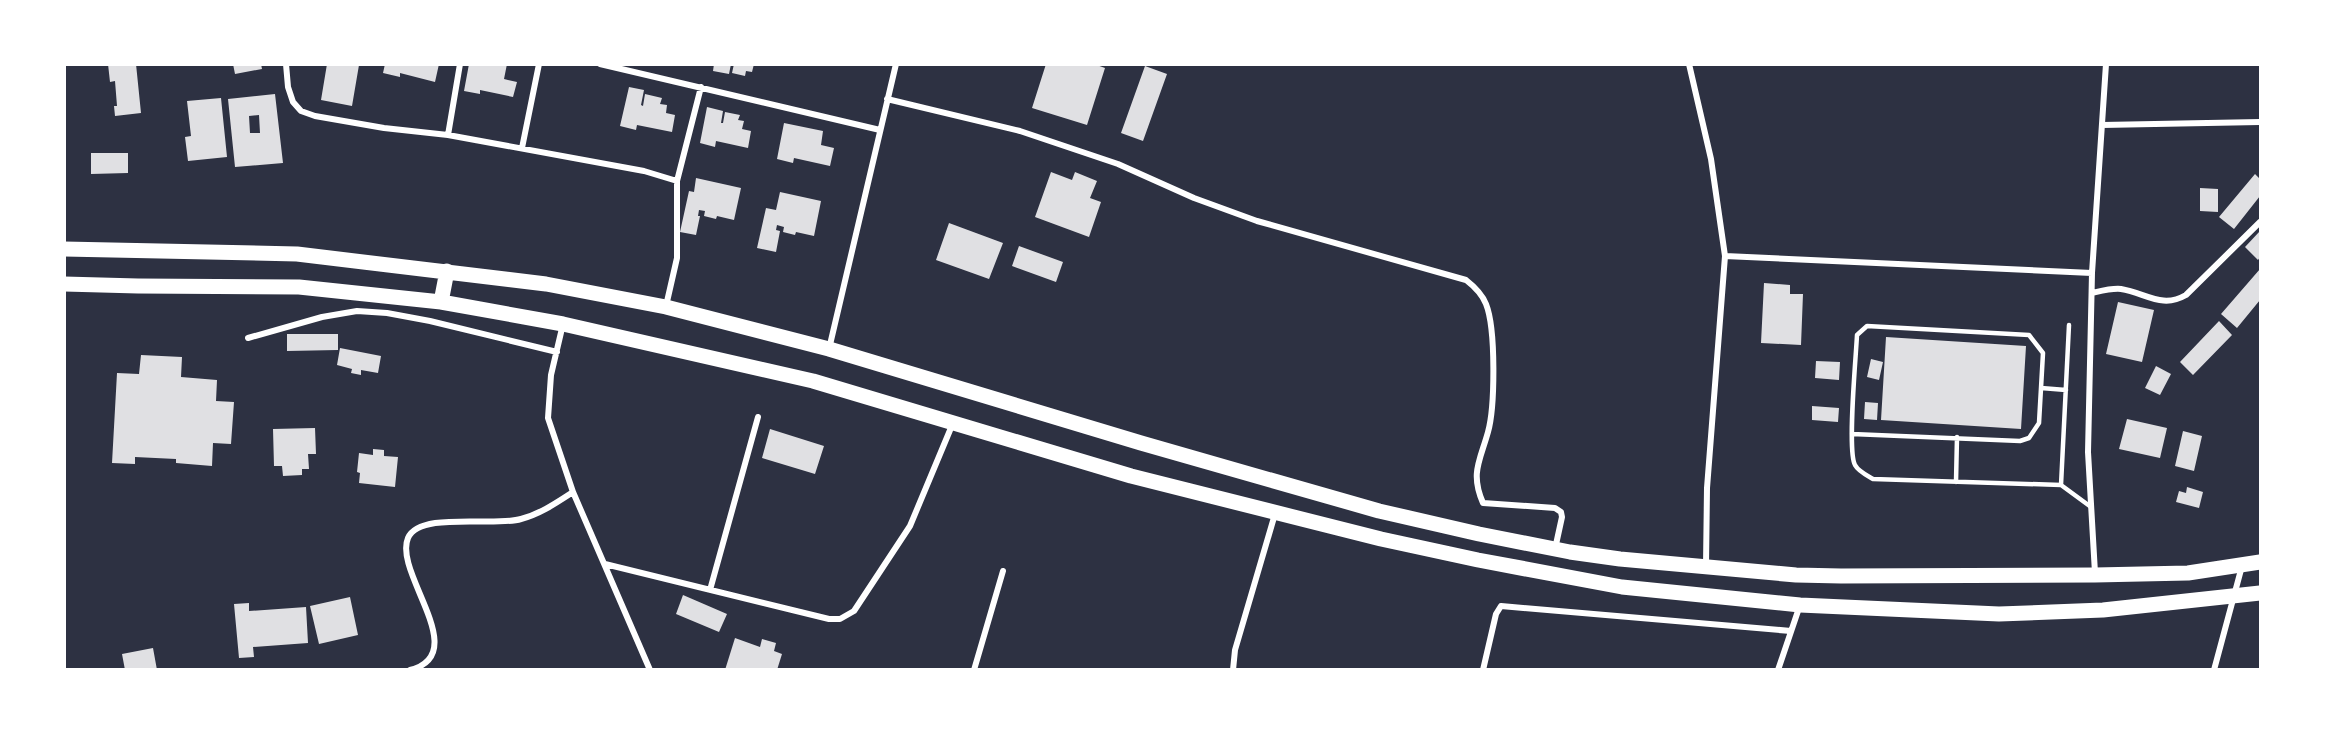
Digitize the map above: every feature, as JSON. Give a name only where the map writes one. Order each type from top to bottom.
[{"type":"main road","points":[[64,249],[297,254],[546,284],[666,307],[829,349],[1141,443],[1379,511],[1555,549],[1620,559],[1807,575],[2188,573],[2260,562]]},
{"type":"main road","points":[[441,302],[447,272]]},
{"type":"main road","points":[[64,284],[299,286],[441,302],[563,324],[813,381],[1131,476],[1275,512],[1478,560],[1622,587],[1800,605],[1999,614],[2103,610],[2260,593]]},
{"type":"street","points":[[286,64],[288,87],[293,102],[301,111],[315,116],[522,148],[644,171],[677,181]]},
{"type":"street","points":[[448,135],[460,64]]},
{"type":"street","points":[[522,148],[539,64]]},
{"type":"street","points":[[600,64],[880,130]]},
{"type":"street","points":[[829,349],[896,64]]},
{"type":"street","points":[[1689,64],[1712,159],[1725,256],[1707,488],[1706,567]]},
{"type":"street","points":[[2095,575],[2088,452],[2092,273],[2106,64]]},
{"type":"street","points":[[666,307],[677,258],[677,181],[701,87]]},
{"type":"street","points":[[887,99],[1020,131],[1118,164],[1194,198],[1257,221],[1466,280],[1478,290],[1487,305],[1491,336],[1492,401],[1488,432],[1476,468],[1477,488],[1483,503],[1555,508],[1561,512],[1555,549]]},
{"type":"street","points":[[2102,125],[2260,122]]},
{"type":"street","points":[[2092,293],[2122,290],[2167,302],[2177,300],[2187,295],[2260,222]]},
{"type":"street","points":[[1725,256],[2092,273]]},
{"type":"street","points":[[248,338],[322,317],[357,311],[387,313],[430,321],[558,352]]},
{"type":"street","points":[[563,324],[551,375],[548,418],[573,492],[650,669]]},
{"type":"street","points":[[710,590],[758,417]]},
{"type":"street","points":[[605,564],[829,619],[840,619],[854,611],[910,526],[953,423]]},
{"type":"street","points":[[410,669],[423,664],[432,657],[435,649],[426,609],[406,554],[410,534],[415,529],[429,523],[484,524],[519,520],[543,511],[573,492]]},
{"type":"street","points":[[1233,669],[1235,650],[1275,512]]},
{"type":"street","points":[[2214,669],[2242,565]]},
{"type":"street","points":[[974,669],[1003,571]]},
{"type":"street","points":[[1778,669],[1800,605]]},
{"type":"street","points":[[1483,669],[1496,614],[1501,606],[1791,631]]},
{"type":"lane","points":[[2061,485],[2069,325]]},
{"type":"lane","points":[[1852,434],[2020,441],[2029,438],[2039,423],[2043,353],[2029,335],[1867,326],[1857,335],[1852,434],[1851,456],[1855,466],[1873,479],[2061,485],[2091,507]]},
{"type":"lane","points":[[2041,388],[2066,390]]},
{"type":"lane","points":[[1956,482],[1957,437]]},
{"type":"building","points":[[108,64],[136,64],[141,113],[115,116],[114,106],[117,106],[115,81],[110,82]]},
{"type":"building","points":[[233,64],[261,64],[262,69],[235,74]]},
{"type":"building","points":[[327,64],[359,65],[352,106],[321,100]]},
{"type":"building","points":[[385,64],[439,64],[435,82],[400,73],[400,77],[383,73]]},
{"type":"building","points":[[469,64],[507,64],[504,79],[517,82],[513,97],[480,90],[480,94],[464,91]]},
{"type":"building","points":[[714,64],[731,64],[729,74],[713,71]]},
{"type":"building","points":[[734,64],[754,64],[752,72],[746,71],[745,76],[732,73]]},
{"type":"building","points":[[1046,64],[1094,64],[1105,68],[1087,125],[1032,108]]},
{"type":"building","points":[[1145,66],[1167,74],[1143,141],[1121,133]]},
{"type":"building","points":[[629,87],[644,90],[641,105],[643,106],[645,94],[662,98],[660,104],[667,105],[666,113],[675,115],[672,132],[637,125],[636,130],[620,126]]},
{"type":"building","points":[[275,94],[283,163],[235,167],[228,99]],"holes":[[[259,115],[260,133],[250,133],[249,116]]]},
{"type":"building","points":[[221,98],[227,157],[188,161],[185,137],[191,136],[187,101]]},
{"type":"building","points":[[707,107],[723,111],[721,123],[723,123],[725,112],[740,115],[738,120],[744,121],[742,129],[751,131],[748,148],[716,141],[715,147],[700,143]]},
{"type":"building","points":[[784,123],[823,131],[821,145],[834,148],[830,166],[794,158],[793,163],[777,159]]},
{"type":"building","points":[[91,153],[128,153],[128,173],[91,174]]},
{"type":"building","points":[[1051,172],[1072,180],[1075,172],[1097,181],[1090,198],[1101,202],[1089,237],[1035,217]]},
{"type":"building","points":[[2255,174],[2260,179],[2260,196],[2234,229],[2219,217]]},
{"type":"building","points":[[696,178],[741,188],[734,220],[704,216],[705,211],[699,210],[696,235],[680,232],[689,191],[694,192]]},
{"type":"building","points":[[2200,188],[2218,189],[2218,212],[2200,211]]},
{"type":"building","points":[[780,192],[821,201],[814,236],[783,232],[784,227],[777,225],[776,230],[780,231],[776,252],[757,248],[766,208],[776,210]]},
{"type":"building","points":[[949,223],[1003,243],[989,279],[936,260]]},
{"type":"building","points":[[2260,231],[2260,257],[2258,260],[2245,247]]},
{"type":"building","points":[[1019,246],[1063,262],[1056,282],[1012,266]]},
{"type":"building","points":[[2260,269],[2260,300],[2237,328],[2221,314]]},
{"type":"building","points":[[1764,283],[1790,285],[1790,294],[1803,294],[1801,345],[1761,343]]},
{"type":"building","points":[[2118,302],[2154,310],[2142,362],[2106,354]]},
{"type":"building","points":[[2219,321],[2232,335],[2193,375],[2180,362]]},
{"type":"building","points":[[287,334],[338,334],[338,350],[287,351]]},
{"type":"building","points":[[1886,337],[2026,346],[2021,429],[1881,420]]},
{"type":"building","points":[[340,348],[381,356],[378,373],[361,370],[361,375],[351,373],[352,369],[337,365]]},
{"type":"building","points":[[141,355],[182,357],[181,377],[217,380],[216,401],[234,402],[231,444],[213,443],[212,466],[176,463],[176,459],[135,457],[135,464],[112,463],[117,373],[139,374]]},
{"type":"building","points":[[1871,359],[1883,362],[1879,380],[1867,377]]},
{"type":"building","points":[[1816,361],[1840,362],[1839,380],[1815,378]]},
{"type":"building","points":[[2156,366],[2171,374],[2160,395],[2145,388]]},
{"type":"building","points":[[1865,402],[1878,403],[1877,420],[1864,419]]},
{"type":"building","points":[[1812,406],[1839,408],[1838,422],[1812,420]]},
{"type":"building","points":[[2127,419],[2167,428],[2160,458],[2119,449]]},
{"type":"building","points":[[315,428],[316,454],[308,454],[309,469],[302,469],[302,475],[283,476],[282,466],[274,466],[273,429]]},
{"type":"building","points":[[770,429],[824,446],[815,474],[762,458]]},
{"type":"building","points":[[2183,431],[2202,436],[2194,471],[2175,466]]},
{"type":"building","points":[[373,449],[384,450],[384,456],[398,457],[395,487],[359,483],[360,473],[357,472],[359,453],[373,455]]},
{"type":"building","points":[[2187,487],[2203,492],[2199,508],[2176,502],[2179,491],[2186,493]]},
{"type":"building","points":[[683,595],[727,614],[719,632],[676,614]]},
{"type":"building","points":[[350,597],[358,635],[319,644],[310,606]]},
{"type":"building","points":[[249,603],[249,611],[306,607],[308,643],[253,647],[254,657],[239,658],[234,604]]},
{"type":"building","points":[[735,638],[760,647],[762,639],[776,643],[774,651],[782,654],[777,670],[725,670]]},
{"type":"building","points":[[153,648],[157,670],[125,670],[122,654]]}]
